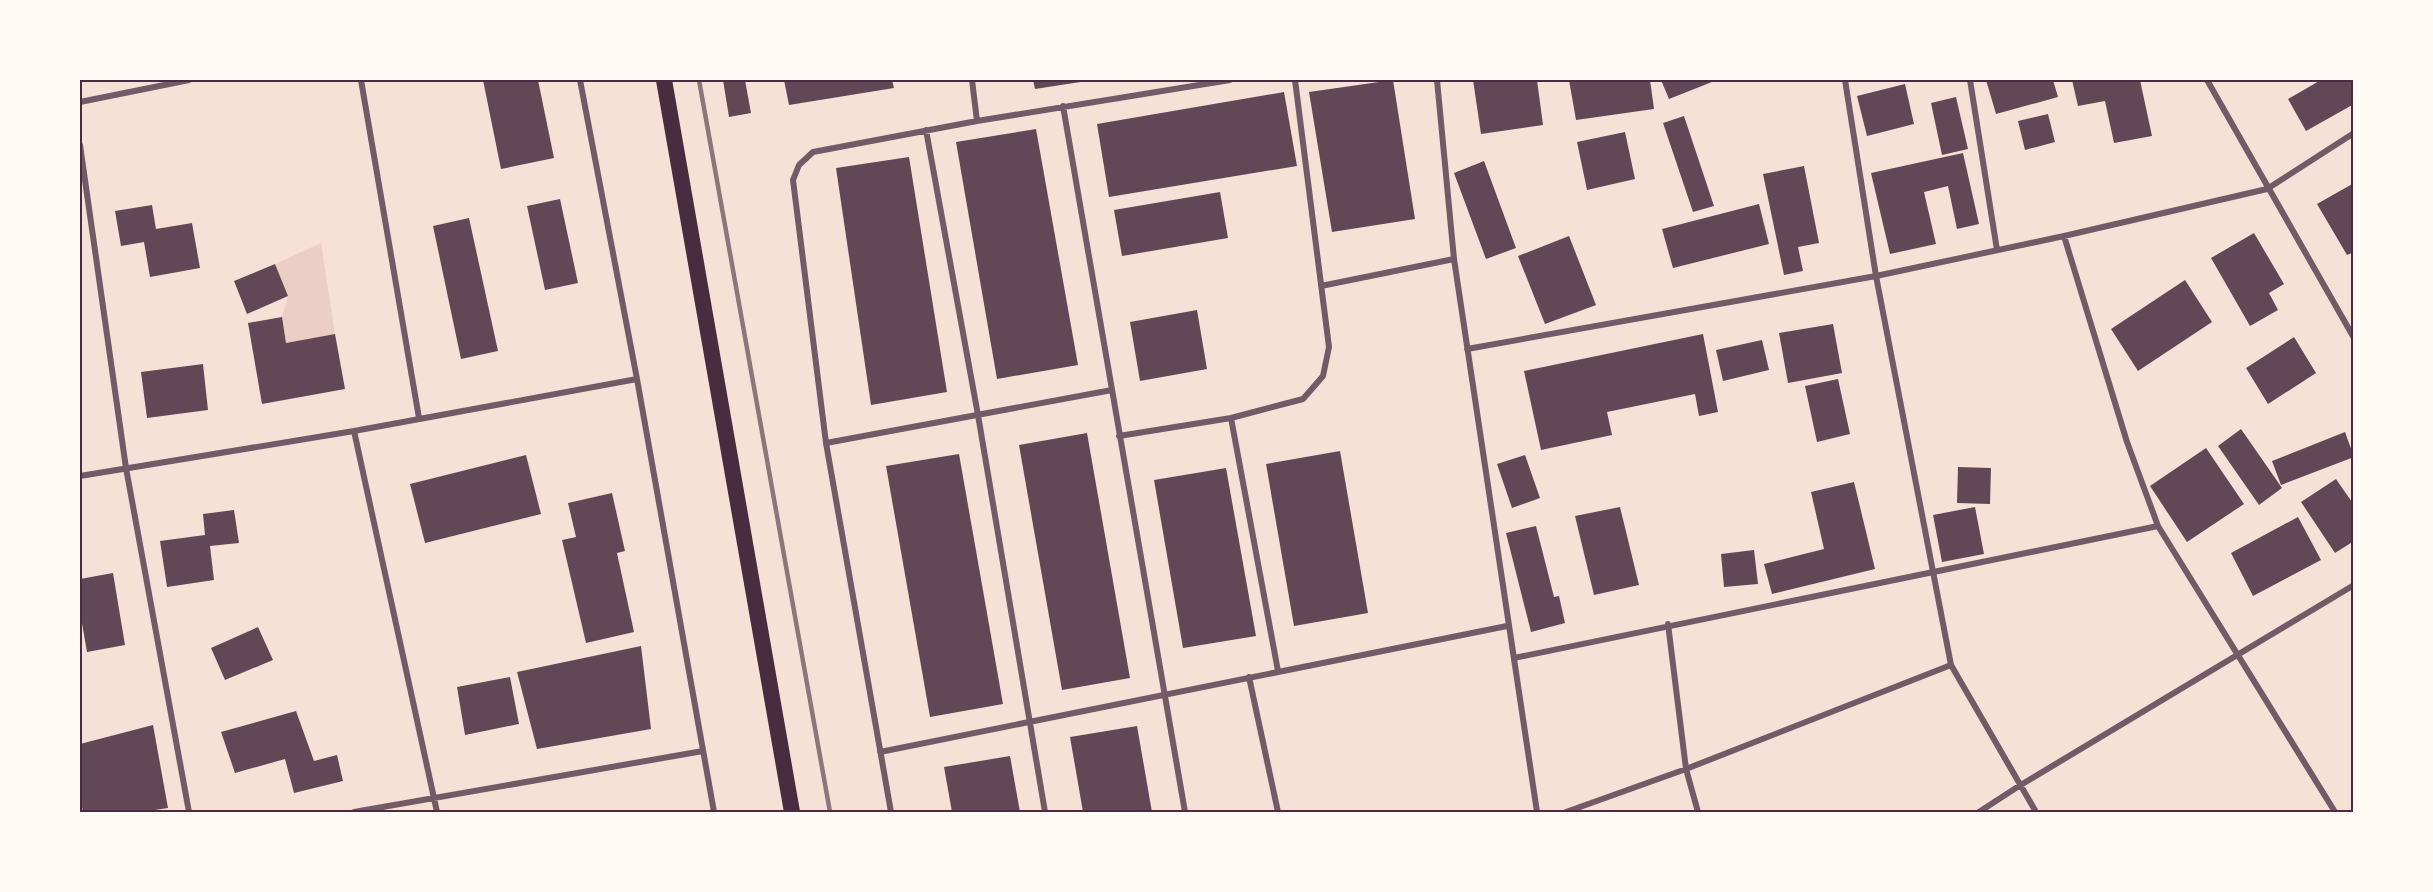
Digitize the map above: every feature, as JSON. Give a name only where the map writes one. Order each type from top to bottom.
[{"type":"highway","points":[[664,80],[792,813]]},
{"type":"street","points":[[80,102],[189,80]]},
{"type":"street","points":[[361,80],[419,418]]},
{"type":"street","points":[[580,80],[637,380],[714,813]]},
{"type":"street","points":[[972,80],[977,121]]},
{"type":"street","points":[[891,813],[826,443],[793,180],[799,165],[813,152],[1063,106],[1230,80]]},
{"type":"street","points":[[1119,436],[1231,417],[1303,399],[1323,376],[1329,348],[1295,80]]},
{"type":"street","points":[[1437,80],[1454,259],[1507,626],[1514,658],[1537,813]]},
{"type":"street","points":[[1845,80],[1876,276],[1951,665],[2036,813]]},
{"type":"street","points":[[1970,80],[1997,250]]},
{"type":"street","points":[[2207,80],[2267,189],[2354,338]]},
{"type":"street","points":[[1063,106],[1185,813]]},
{"type":"street","points":[[926,130],[978,415],[1045,813]]},
{"type":"street","points":[[1467,349],[1876,276],[2267,189],[2354,133]]},
{"type":"street","points":[[80,145],[126,468],[189,813]]},
{"type":"street","points":[[2064,236],[2127,442],[2158,526],[2335,813]]},
{"type":"street","points":[[1321,286],[1454,259]]},
{"type":"street","points":[[80,476],[354,431],[637,380]]},
{"type":"street","points":[[826,443],[1112,390]]},
{"type":"street","points":[[1231,417],[1278,671]]},
{"type":"street","points":[[354,431],[437,813]]},
{"type":"street","points":[[1514,658],[1668,624],[1935,574],[2158,526]]},
{"type":"street","points":[[1979,813],[2019,786],[2354,585]]},
{"type":"street","points":[[1668,624],[1686,769],[1698,813]]},
{"type":"street","points":[[880,753],[1507,626]]},
{"type":"street","points":[[1566,813],[1686,769],[1951,665]]},
{"type":"street","points":[[1249,677],[1278,813]]},
{"type":"street","points":[[354,813],[703,751]]},
{"type":"shaded area","points":[[321,243],[335,334],[286,343],[282,317],[288,296],[275,264]]},
{"type":"building","points":[[483,80],[538,80],[554,158],[501,169]]},
{"type":"building","points":[[723,80],[745,80],[751,113],[729,117]]},
{"type":"building","points":[[784,80],[892,80],[894,88],[789,105]]},
{"type":"building","points":[[1033,80],[1087,80],[1087,81],[1035,89]]},
{"type":"building","points":[[1393,80],[1415,219],[1332,232],[1309,92]]},
{"type":"building","points":[[1473,80],[1537,80],[1543,125],[1481,134]]},
{"type":"building","points":[[1569,80],[1650,80],[1654,109],[1576,120]]},
{"type":"building","points":[[1661,80],[1717,80],[1669,99]]},
{"type":"building","points":[[1986,80],[2053,80],[2058,97],[1996,114]]},
{"type":"building","points":[[2072,80],[2140,80],[2152,136],[2114,143],[2105,101],[2078,106]]},
{"type":"building","points":[[2321,80],[2354,80],[2354,104],[2306,131],[2288,99]]},
{"type":"building","points":[[1905,84],[1914,124],[1867,136],[1857,96]]},
{"type":"building","points":[[1284,92],[1297,166],[1109,197],[1097,124]]},
{"type":"building","points":[[1956,97],[1968,149],[1942,155],[1931,103]]},
{"type":"building","points":[[2048,114],[2055,142],[2025,150],[2018,121]]},
{"type":"building","points":[[1684,116],[1714,206],[1693,212],[1663,123]]},
{"type":"building","points":[[1036,129],[1078,365],[997,379],[956,142]]},
{"type":"building","points":[[1625,132],[1635,179],[1587,190],[1577,142]]},
{"type":"building","points":[[1963,153],[1979,224],[1957,229],[1948,186],[1924,192],[1936,244],[1890,254],[1871,173]]},
{"type":"building","points":[[909,157],[947,392],[871,405],[836,168]]},
{"type":"building","points":[[1484,161],[1516,248],[1486,259],[1454,173]]},
{"type":"building","points":[[1804,166],[1819,243],[1798,247],[1803,271],[1784,275],[1763,174]]},
{"type":"building","points":[[2354,183],[2354,252],[2347,255],[2317,204]]},
{"type":"building","points":[[1220,192],[1228,238],[1122,256],[1114,210]]},
{"type":"building","points":[[560,199],[578,283],[545,290],[527,206]]},
{"type":"building","points":[[1759,204],[1769,244],[1673,268],[1662,229]]},
{"type":"building","points":[[152,205],[156,229],[192,223],[200,268],[150,277],[144,242],[121,246],[115,211]]},
{"type":"building","points":[[469,218],[498,351],[461,359],[433,226]]},
{"type":"building","points":[[2254,233],[2284,284],[2269,293],[2278,310],[2250,326],[2211,258]]},
{"type":"building","points":[[1569,236],[1596,305],[1545,324],[1518,256]]},
{"type":"building","points":[[275,264],[288,296],[247,314],[234,281]]},
{"type":"building","points":[[2185,280],[2212,322],[2138,371],[2111,329]]},
{"type":"building","points":[[1197,310],[1207,369],[1140,381],[1130,322]]},
{"type":"building","points":[[282,317],[286,343],[335,334],[345,389],[262,404],[248,323]]},
{"type":"building","points":[[1833,324],[1842,373],[1788,383],[1779,333]]},
{"type":"building","points":[[1703,334],[1718,412],[1699,416],[1695,394],[1607,412],[1612,435],[1541,450],[1524,371]]},
{"type":"building","points":[[2294,337],[2316,373],[2268,404],[2246,368]]},
{"type":"building","points":[[1762,340],[1769,370],[1723,381],[1716,350]]},
{"type":"building","points":[[203,364],[208,410],[147,418],[141,372]]},
{"type":"building","points":[[1838,379],[1850,434],[1817,442],[1805,386]]},
{"type":"building","points":[[2241,429],[2282,488],[2259,505],[2218,446]]},
{"type":"building","points":[[2345,432],[2354,457],[2281,485],[2272,461]]},
{"type":"building","points":[[1087,433],[1130,678],[1062,690],[1019,445]]},
{"type":"building","points":[[2206,448],[2244,504],[2187,542],[2150,486]]},
{"type":"building","points":[[1340,451],[1368,613],[1294,626],[1266,464]]},
{"type":"building","points":[[959,454],[1003,704],[930,717],[886,466]]},
{"type":"building","points":[[526,455],[541,514],[425,543],[410,484]]},
{"type":"building","points":[[1525,455],[1540,498],[1512,508],[1497,464]]},
{"type":"building","points":[[1958,467],[1991,468],[1990,504],[1957,503]]},
{"type":"building","points":[[1226,468],[1256,636],[1183,648],[1154,480]]},
{"type":"building","points":[[2336,479],[2354,505],[2354,541],[2335,553],[2301,502]]},
{"type":"building","points":[[1854,482],[1875,569],[1772,594],[1764,564],[1824,549],[1811,492]]},
{"type":"building","points":[[612,493],[625,551],[617,553],[634,632],[586,643],[562,540],[576,537],[568,503]]},
{"type":"building","points":[[1620,507],[1639,585],[1594,595],[1575,516]]},
{"type":"building","points":[[1975,507],[1984,554],[1942,562],[1933,515]]},
{"type":"building","points":[[234,510],[239,543],[210,546],[214,580],[167,587],[160,541],[205,535],[203,514]]},
{"type":"building","points":[[2298,517],[2321,560],[2253,596],[2231,553]]},
{"type":"building","points":[[1536,526],[1554,597],[1559,596],[1565,623],[1531,632],[1506,533]]},
{"type":"building","points":[[1754,550],[1758,584],[1724,587],[1721,554]]},
{"type":"building","points":[[113,573],[125,645],[87,652],[80,612],[80,579]]},
{"type":"building","points":[[258,627],[273,660],[225,680],[211,648]]},
{"type":"building","points":[[641,646],[651,729],[537,749],[517,672]]},
{"type":"building","points":[[510,677],[519,724],[465,735],[457,687]]},
{"type":"building","points":[[296,711],[314,761],[337,755],[343,781],[294,793],[285,759],[235,773],[221,732]]},
{"type":"building","points":[[153,725],[168,808],[142,812],[83,812],[80,797],[80,744]]},
{"type":"building","points":[[1137,726],[1152,812],[1083,812],[1070,737]]},
{"type":"building","points":[[1010,756],[1020,812],[952,812],[944,767]]},
{"type":"railway","points":[[699,80],[830,812]]}]
